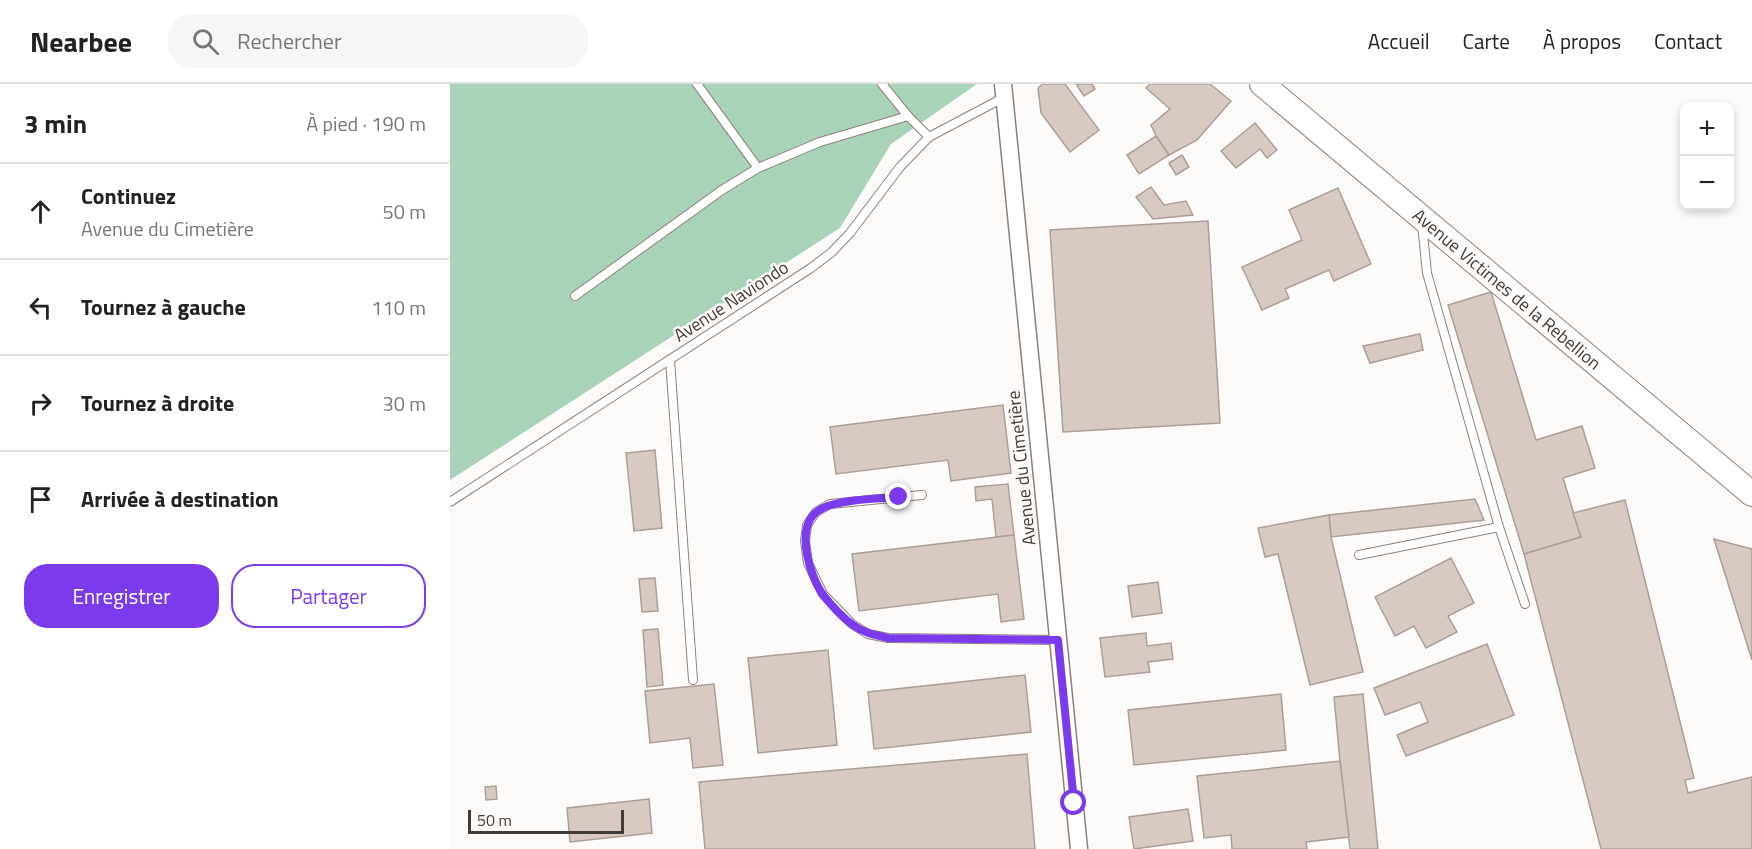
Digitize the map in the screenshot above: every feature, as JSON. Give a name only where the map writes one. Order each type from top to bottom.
[{"type":"street","name":"Avenue Victimes de la Rebellion","points":[[1262,84],[1752,494]]},
{"type":"street","name":"Avenue du Cimetière","points":[[1003,91],[1079,849]]},
{"type":"lane","points":[[697,84],[758,168]]},
{"type":"lane","points":[[882,84],[908,116],[930,137]]},
{"type":"lane","name":"Avenue Naviondo","points":[[450,502],[811,268],[832,252],[850,233],[900,166],[930,137],[1003,91]]},
{"type":"lane","points":[[575,296],[722,190],[758,168],[820,142],[908,116]]},
{"type":"lane","points":[[1422,218],[1427,273],[1499,526],[1525,604]]},
{"type":"lane","points":[[670,360],[693,680]]},
{"type":"lane","points":[[922,495],[830,504],[816,512],[807,525],[805,542],[808,563],[823,594],[852,624],[868,633],[888,638],[1058,640]]},
{"type":"lane","points":[[1359,555],[1499,526]]},
{"type":"green space","points":[[450,84],[977,84],[891,144],[840,228],[450,480]]},
{"type":"building","points":[[1043,84],[1065,84],[1099,130],[1070,152],[1041,113],[1038,88]]},
{"type":"building","points":[[1076,84],[1092,84],[1095,89],[1084,96]]},
{"type":"building","points":[[1150,84],[1210,84],[1231,101],[1197,140],[1169,155],[1151,125],[1170,109],[1146,88]]},
{"type":"building","points":[[1255,123],[1277,150],[1267,158],[1260,149],[1236,168],[1221,151]]},
{"type":"building","points":[[1156,136],[1169,155],[1139,174],[1127,155]]},
{"type":"building","points":[[1182,155],[1189,167],[1176,175],[1169,163]]},
{"type":"building","points":[[1151,187],[1164,205],[1186,201],[1193,215],[1153,219],[1136,197]]},
{"type":"building","points":[[1338,188],[1371,264],[1334,281],[1329,270],[1285,289],[1289,298],[1262,310],[1242,267],[1302,240],[1289,210]]},
{"type":"building","points":[[1208,221],[1220,423],[1063,432],[1050,230]]},
{"type":"building","points":[[1491,292],[1536,440],[1582,426],[1595,468],[1563,478],[1581,537],[1524,554],[1448,305]]},
{"type":"building","points":[[1420,334],[1423,350],[1370,363],[1363,346]]},
{"type":"building","points":[[1003,405],[1011,473],[951,481],[948,460],[836,474],[830,427]]},
{"type":"building","points":[[655,450],[662,528],[634,531],[626,453]]},
{"type":"building","points":[[1008,484],[1014,535],[996,537],[992,499],[976,501],[975,487]]},
{"type":"building","points":[[1475,499],[1484,520],[1331,537],[1329,515]]},
{"type":"building","points":[[1625,500],[1694,778],[1685,780],[1688,793],[1752,777],[1752,849],[1601,849],[1524,554],[1581,537],[1573,513]]},
{"type":"building","points":[[1329,515],[1331,537],[1363,672],[1310,685],[1278,554],[1265,557],[1258,528]]},
{"type":"building","points":[[1014,535],[1024,619],[1001,622],[998,594],[859,611],[852,554]]},
{"type":"building","points":[[1714,539],[1752,549],[1752,660]]},
{"type":"building","points":[[1451,558],[1474,603],[1448,616],[1457,632],[1426,648],[1414,626],[1395,636],[1375,597]]},
{"type":"building","points":[[655,578],[658,611],[642,612],[639,579]]},
{"type":"building","points":[[1158,582],[1162,613],[1132,617],[1128,586]]},
{"type":"building","points":[[658,629],[663,685],[647,687],[643,630]]},
{"type":"building","points":[[1146,633],[1147,646],[1171,643],[1173,659],[1148,662],[1150,672],[1105,677],[1100,638]]},
{"type":"building","points":[[1487,644],[1514,715],[1406,756],[1397,735],[1428,722],[1420,702],[1385,715],[1374,688]]},
{"type":"building","points":[[828,650],[837,745],[758,753],[748,658]]},
{"type":"building","points":[[1025,675],[1031,732],[874,749],[868,692]]},
{"type":"building","points":[[714,684],[723,765],[693,768],[690,738],[650,743],[645,691]]},
{"type":"building","points":[[1281,694],[1286,750],[1134,765],[1128,710]]},
{"type":"building","points":[[1363,694],[1378,849],[1350,849],[1340,761],[1334,697]]},
{"type":"building","points":[[1027,754],[1035,849],[705,849],[699,782]]},
{"type":"building","points":[[1340,761],[1349,837],[1306,842],[1307,849],[1232,849],[1231,835],[1204,838],[1197,776]]},
{"type":"building","points":[[496,786],[497,799],[486,800],[485,787]]},
{"type":"building","points":[[649,799],[652,833],[570,842],[567,808]]},
{"type":"building","points":[[1188,809],[1193,841],[1134,849],[1129,817]]},
{"type":"route","points":[[899,497],[830,504],[816,512],[807,525],[805,542],[808,563],[823,594],[852,624],[868,633],[888,638],[1058,640],[1074,803]]}]
